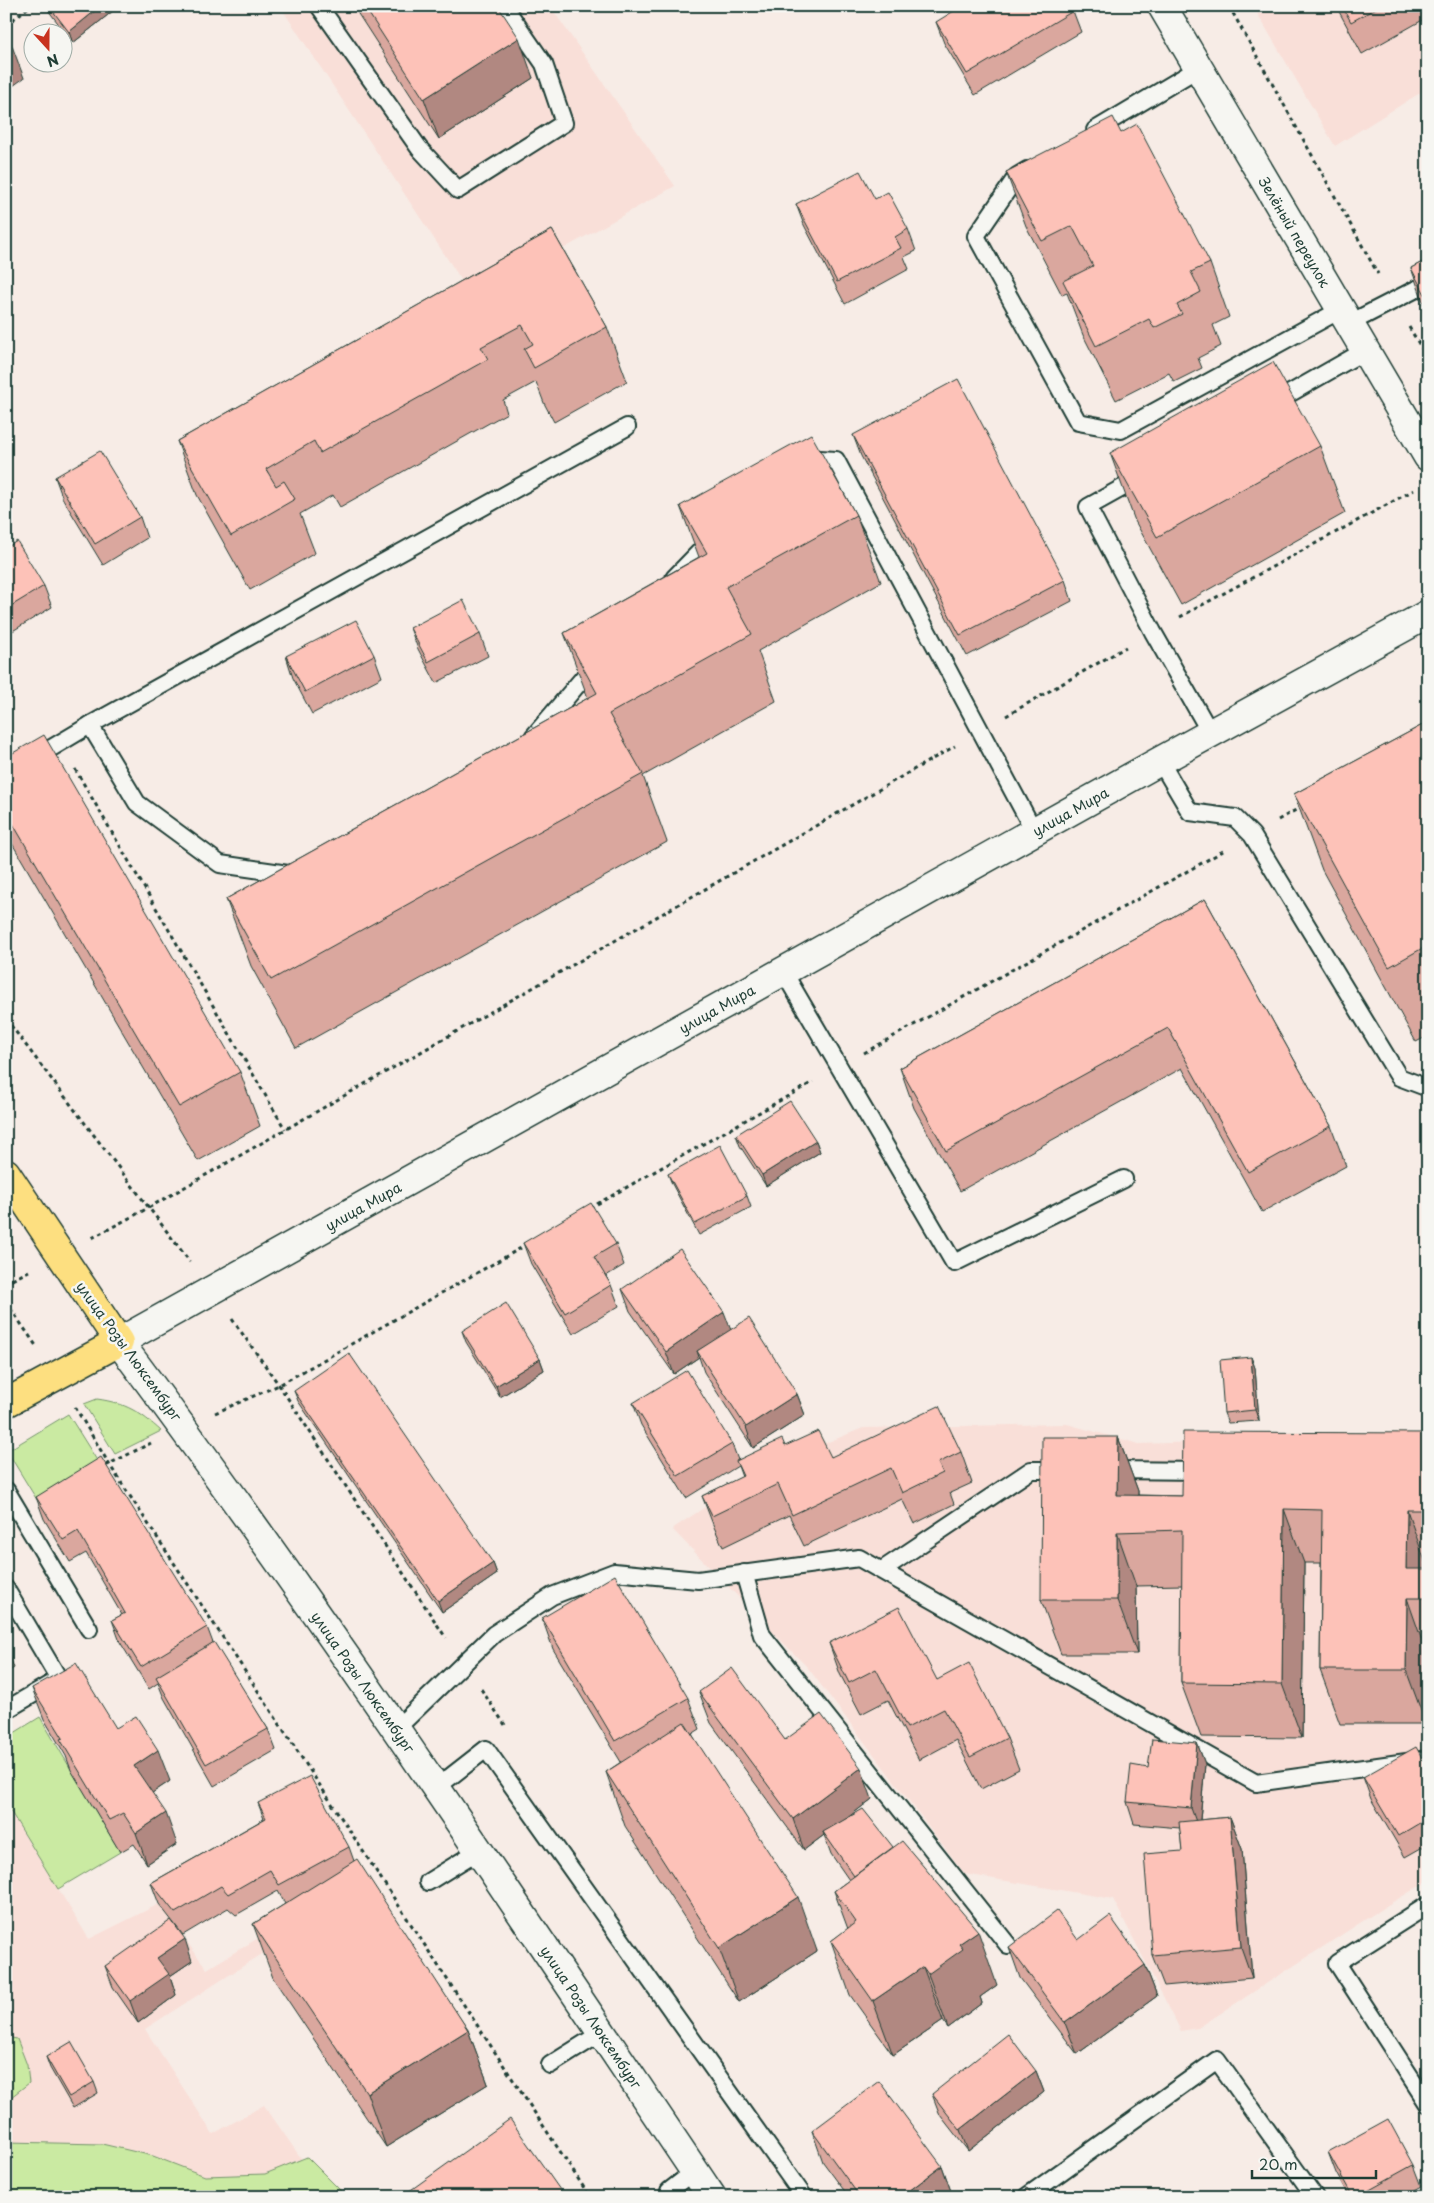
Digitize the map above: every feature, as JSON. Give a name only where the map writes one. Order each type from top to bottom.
[{"type":"main road","name":"улица Розы Люксембург","points":[[6,1173],[119,1342]]},
{"type":"main road","name":"улица Мира","points":[[6,1403],[119,1342]]},
{"type":"street","name":"Зелёный переулок","points":[[1162,6],[1428,457]]},
{"type":"street","name":"улица Мира","points":[[119,1342],[784,970],[1428,614]]},
{"type":"street","name":"улица Розы Люксембург","points":[[119,1342],[183,1427],[396,1729],[712,2197]]},
{"type":"lane","points":[[319,6],[419,148],[458,190],[564,123],[544,64],[504,6]]},
{"type":"lane","points":[[1081,138],[1199,68]]},
{"type":"lane","points":[[1041,162],[1017,176],[976,236],[1078,422],[1121,430],[1346,316],[1393,301],[1428,283]]},
{"type":"lane","points":[[1262,409],[1366,350]]},
{"type":"lane","points":[[6,775],[90,725],[627,427]]},
{"type":"lane","points":[[786,464],[793,457],[836,460],[1034,831]]},
{"type":"lane","points":[[1158,468],[1088,507],[1153,632],[1211,734]]},
{"type":"lane","points":[[660,593],[723,528]]},
{"type":"lane","points":[[520,752],[607,650]]},
{"type":"lane","points":[[90,725],[137,803],[220,864],[307,877]]},
{"type":"lane","points":[[1160,761],[1190,812],[1235,818],[1252,834],[1399,1077],[1428,1088]]},
{"type":"lane","points":[[784,970],[954,1263],[1124,1179]]},
{"type":"lane","points":[[882,1570],[1031,1470],[1220,1470]]},
{"type":"lane","points":[[6,1490],[89,1630]]},
{"type":"lane","points":[[396,1729],[494,1634],[552,1596],[614,1572],[698,1580],[859,1558],[1256,1783],[1428,1759]]},
{"type":"lane","points":[[744,1573],[762,1636],[1008,1945]]},
{"type":"lane","points":[[6,1589],[59,1679],[6,1710]]},
{"type":"lane","points":[[436,1788],[486,1748],[804,2197]]},
{"type":"lane","points":[[428,1882],[478,1851]]},
{"type":"lane","points":[[1428,1905],[1337,1963],[1428,2104]]},
{"type":"lane","points":[[550,2065],[602,2033]]},
{"type":"lane","points":[[1026,2197],[1217,2060],[1315,2197]]},
{"type":"lane","points":[[669,2191],[695,2172]]},
{"type":"path","points":[[6,25],[30,6]]},
{"type":"path","points":[[1229,6],[1393,301],[1428,359]]},
{"type":"path","points":[[6,1283],[150,1207],[1153,632],[1419,487]]},
{"type":"path","points":[[60,742],[285,1129]]},
{"type":"path","points":[[6,1019],[150,1207],[279,1385],[183,1427],[102,1468]]},
{"type":"path","points":[[6,1271],[12,1280]]},
{"type":"path","points":[[6,1302],[56,1375],[109,1464],[590,2197]]},
{"type":"shaded area","points":[[280,6],[550,6],[675,186],[474,299]]},
{"type":"shaded area","points":[[1253,6],[1428,6],[1428,88],[1335,146]]},
{"type":"shaded area","points":[[1067,1424],[1139,1444],[1428,1434],[1428,1881],[1386,1906],[1198,2028],[1181,2031],[1113,1899],[965,1874],[808,1668],[672,1529],[764,1468],[863,1428]]},
{"type":"shaded area","points":[[11,1812],[89,1939],[159,1904],[207,1969],[364,1874],[371,1884],[145,2029],[213,2134],[264,2105],[328,2197],[6,2197],[6,1815]]},
{"type":"green space","points":[[97,1399],[132,1409],[161,1431],[115,1454],[84,1404]]},
{"type":"green space","points":[[68,1414],[98,1462],[37,1500],[7,1451]]},
{"type":"green space","points":[[40,1717],[120,1852],[58,1889],[6,1804],[6,1738]]},
{"type":"green space","points":[[6,2037],[17,2039],[27,2065],[29,2083],[6,2101]]},
{"type":"green space","points":[[6,2142],[102,2144],[153,2156],[205,2176],[265,2174],[307,2157],[347,2197],[6,2197]]},
{"type":"building","points":[[49,6],[101,6],[72,30],[72,22],[61,22]]},
{"type":"building","points":[[364,6],[498,6],[519,38],[424,99]]},
{"type":"building","points":[[962,6],[1070,6],[1073,11],[967,74],[936,22]]},
{"type":"building","points":[[1342,6],[1380,6],[1351,22]]},
{"type":"building","points":[[1113,117],[1121,133],[1137,124],[1210,263],[1191,272],[1201,292],[1177,305],[1182,314],[1154,328],[1149,319],[1096,346],[1063,281],[1093,266],[1072,226],[1042,241],[1006,172]]},
{"type":"building","points":[[860,171],[875,199],[888,192],[908,229],[895,237],[901,248],[837,282],[796,204]]},
{"type":"building","points":[[552,230],[607,327],[534,368],[524,349],[533,344],[522,325],[481,347],[488,359],[320,453],[314,441],[266,469],[276,486],[284,481],[295,499],[231,536],[177,441]]},
{"type":"building","points":[[1428,259],[1428,300],[1411,268]]},
{"type":"building","points":[[1273,362],[1320,446],[1157,537],[1110,453]]},
{"type":"building","points":[[958,379],[1065,580],[960,635],[853,435]]},
{"type":"building","points":[[811,434],[856,515],[726,587],[752,634],[609,714],[643,774],[271,980],[226,899],[597,693],[564,633],[707,553],[680,506]]},
{"type":"building","points":[[100,451],[140,517],[95,544],[55,477]]},
{"type":"building","points":[[17,541],[44,586],[6,609],[6,548]]},
{"type":"building","points":[[463,600],[480,634],[428,662],[410,628]]},
{"type":"building","points":[[356,620],[374,655],[305,692],[286,656]]},
{"type":"building","points":[[1428,722],[1428,945],[1389,967],[1294,794]]},
{"type":"building","points":[[44,735],[240,1072],[179,1107],[6,812],[6,757]]},
{"type":"building","points":[[1205,899],[1331,1126],[1248,1172],[1168,1028],[946,1151],[900,1068]]},
{"type":"building","points":[[790,1101],[816,1141],[762,1175],[736,1135]]},
{"type":"building","points":[[720,1145],[747,1196],[695,1224],[668,1174]]},
{"type":"building","points":[[591,1203],[616,1244],[594,1257],[611,1285],[565,1313],[523,1243]]},
{"type":"building","points":[[680,1249],[724,1312],[666,1352],[622,1289]]},
{"type":"building","points":[[506,1303],[540,1359],[496,1386],[462,1331]]},
{"type":"building","points":[[749,1318],[797,1394],[746,1427],[697,1351]]},
{"type":"building","points":[[349,1353],[493,1563],[438,1601],[294,1391]]},
{"type":"building","points":[[1251,1357],[1255,1410],[1224,1413],[1220,1360]]},
{"type":"building","points":[[687,1370],[732,1444],[678,1476],[633,1403]]},
{"type":"building","points":[[939,1406],[961,1452],[938,1463],[943,1473],[902,1493],[891,1468],[792,1515],[778,1484],[712,1516],[702,1496],[743,1476],[736,1461],[782,1439],[785,1446],[818,1431],[831,1457]]},
{"type":"building","points":[[1183,1432],[1428,1433],[1428,1510],[1407,1510],[1406,1569],[1428,1569],[1428,1598],[1407,1598],[1406,1670],[1320,1670],[1322,1510],[1284,1509],[1282,1684],[1181,1683],[1182,1530],[1117,1532],[1117,1600],[1041,1600],[1042,1437],[1118,1437],[1117,1495],[1182,1496]]},
{"type":"building","points":[[101,1457],[207,1627],[141,1667],[112,1620],[125,1613],[78,1531],[63,1540],[36,1497]]},
{"type":"building","points":[[615,1575],[688,1698],[615,1741],[542,1618]]},
{"type":"building","points":[[899,1607],[937,1680],[969,1663],[1007,1738],[970,1757],[944,1709],[907,1728],[876,1669],[849,1683],[829,1643]]},
{"type":"building","points":[[214,1642],[268,1729],[206,1764],[156,1677]]},
{"type":"building","points":[[76,1663],[116,1728],[136,1716],[158,1750],[134,1766],[166,1813],[136,1833],[123,1813],[109,1820],[60,1739],[63,1738],[32,1688]]},
{"type":"building","points":[[732,1668],[785,1740],[821,1714],[861,1768],[793,1819],[699,1692]]},
{"type":"building","points":[[684,1722],[798,1897],[719,1948],[606,1772]]},
{"type":"building","points":[[1152,1739],[1197,1743],[1191,1808],[1127,1802],[1131,1765],[1148,1768]]},
{"type":"building","points":[[1416,1747],[1428,1768],[1428,1818],[1398,1836],[1363,1777]]},
{"type":"building","points":[[310,1776],[349,1847],[279,1885],[270,1870],[228,1894],[221,1886],[175,1913],[151,1883],[266,1818],[258,1803]]},
{"type":"building","points":[[863,1809],[893,1847],[854,1876],[823,1832]]},
{"type":"building","points":[[1230,1817],[1241,1947],[1152,1955],[1144,1854],[1182,1851],[1179,1822]]},
{"type":"building","points":[[902,1841],[978,1931],[959,1944],[963,1949],[928,1974],[923,1967],[873,2001],[831,1941],[856,1922],[834,1891]]},
{"type":"building","points":[[357,1859],[468,2030],[367,2093],[253,1924]]},
{"type":"building","points":[[1057,1911],[1078,1940],[1110,1916],[1145,1965],[1065,2023],[1009,1947]]},
{"type":"building","points":[[171,1920],[185,1939],[157,1958],[169,1974],[130,2001],[105,1966]]},
{"type":"building","points":[[1008,2034],[1036,2071],[960,2130],[932,2094]]},
{"type":"building","points":[[71,2042],[94,2082],[69,2097],[46,2057]]},
{"type":"building","points":[[879,2081],[942,2166],[901,2197],[860,2197],[812,2131]]},
{"type":"building","points":[[510,2119],[565,2197],[401,2197]]},
{"type":"building","points":[[1388,2119],[1413,2165],[1353,2197],[1328,2152]]},
{"type":"building","points":[[1028,2188],[1034,2197],[1015,2197]]}]
